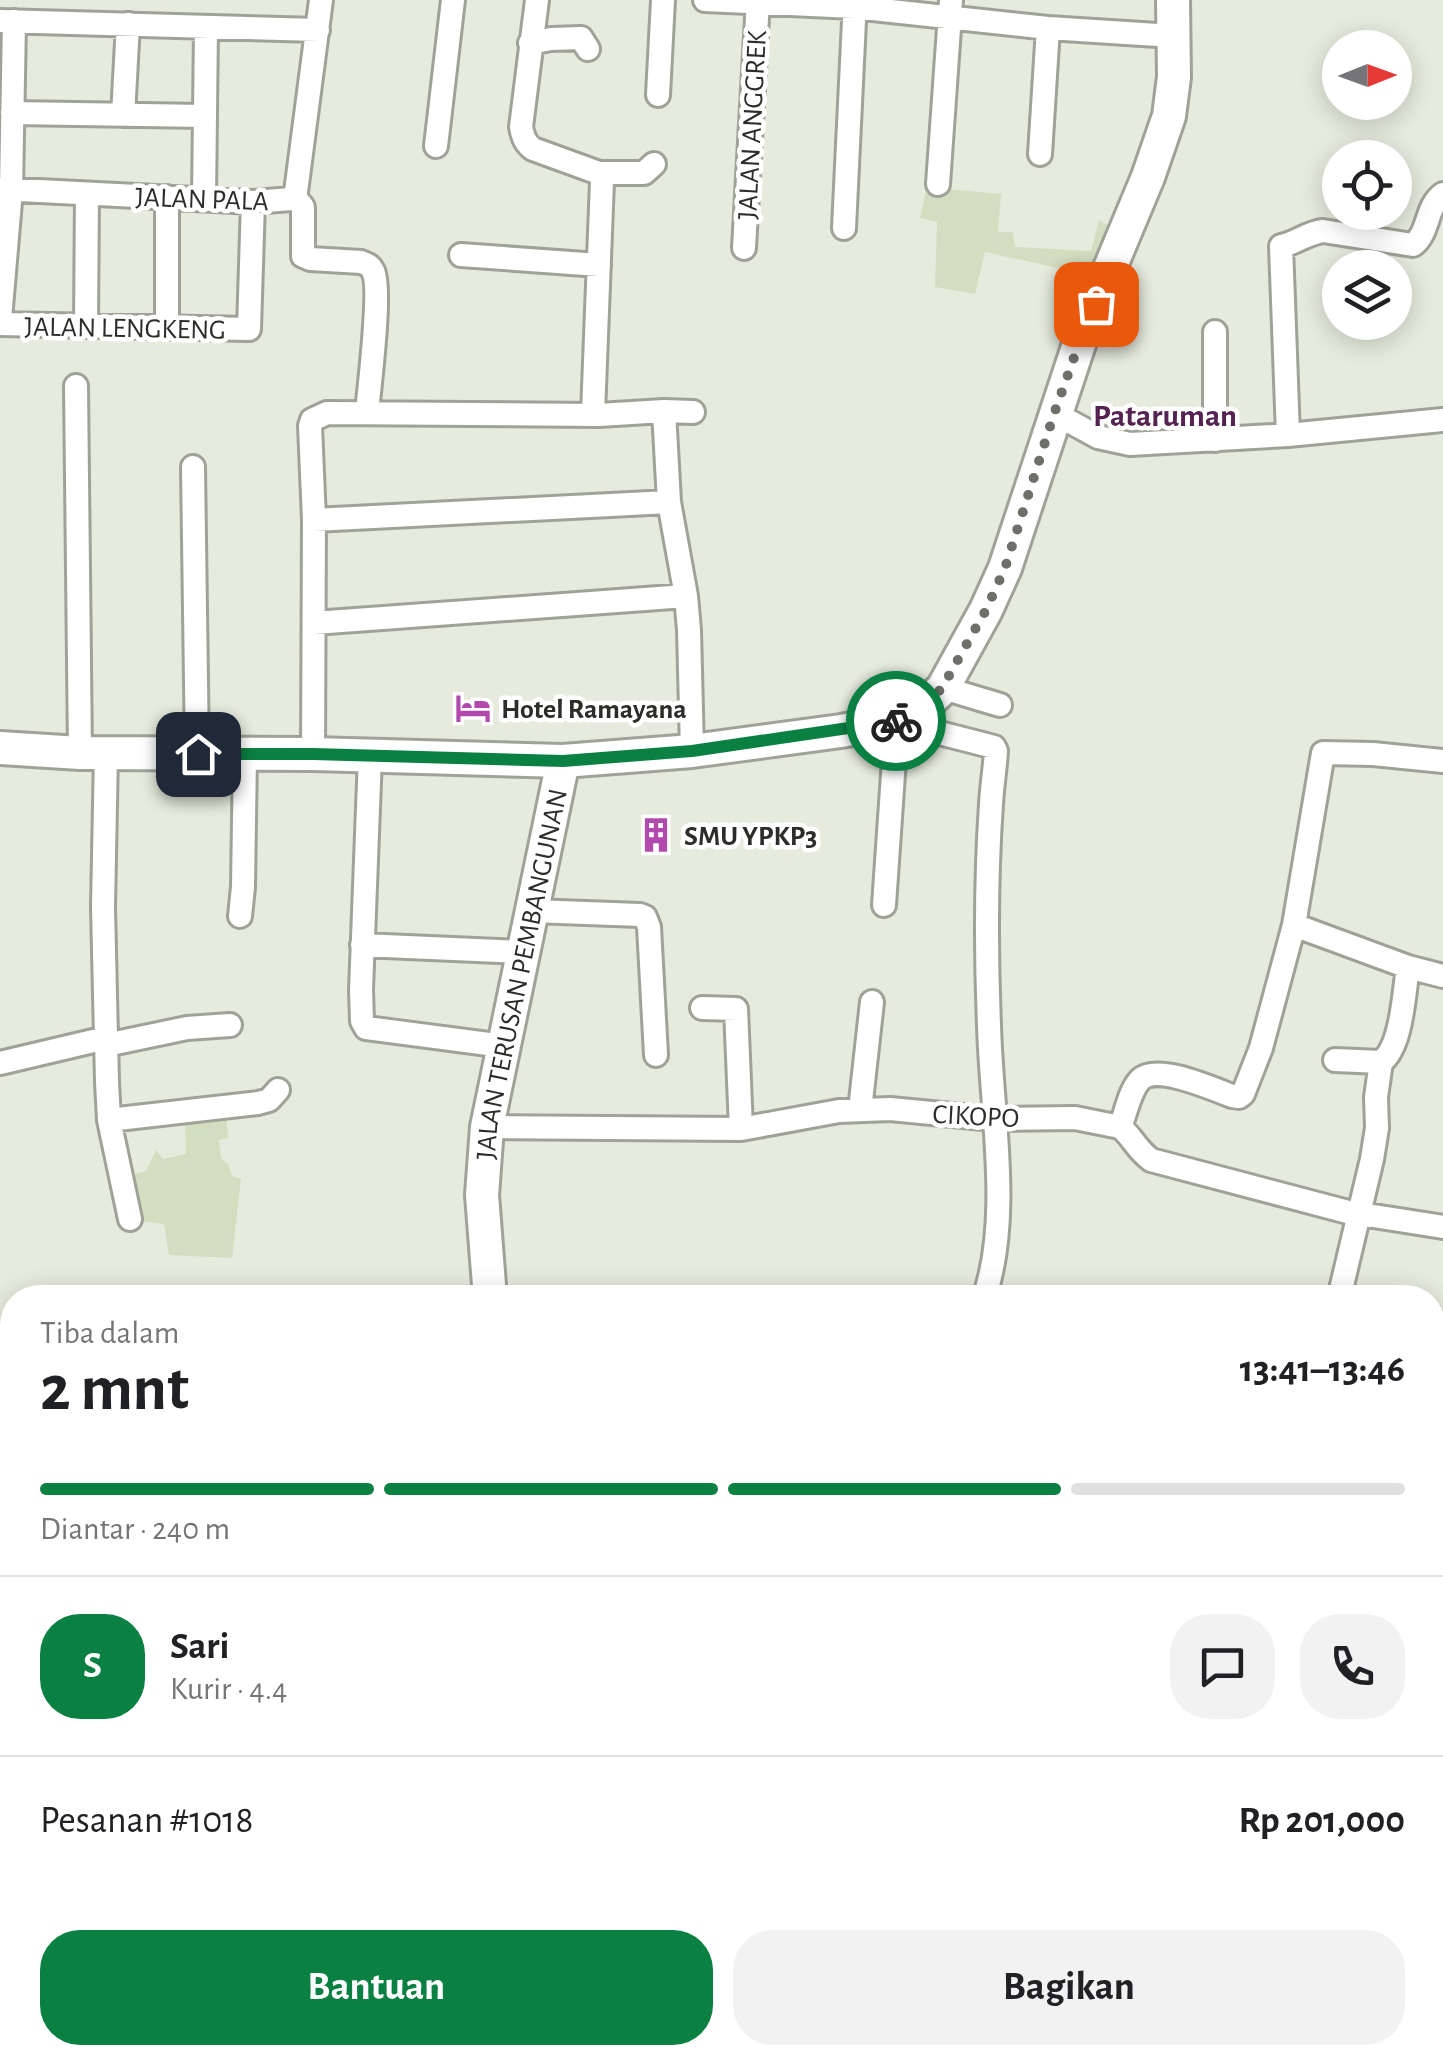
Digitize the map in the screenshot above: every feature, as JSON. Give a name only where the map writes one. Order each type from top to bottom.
[{"type":"street","name":"JALAN PALA","points":[[5,190],[287,201],[294,196],[321,0]]},
{"type":"street","points":[[436,146],[453,0]]},
{"type":"street","points":[[537,0],[521,127],[523,138],[533,149],[599,173],[644,174],[654,164]]},
{"type":"street","points":[[658,95],[663,0]]},
{"type":"street","points":[[705,0],[951,9],[1048,28],[1173,36]]},
{"type":"street","points":[[897,721],[929,704],[942,688],[1005,568],[1082,335],[1148,177],[1168,116],[1174,77],[1173,0]]},
{"type":"street","name":"JALAN ANGGREK","points":[[744,248],[758,2]]},
{"type":"street","points":[[844,228],[854,4]]},
{"type":"street","points":[[938,184],[951,9]]},
{"type":"street","points":[[0,322],[12,113],[7,21],[318,30]]},
{"type":"street","points":[[122,115],[128,24]]},
{"type":"street","points":[[204,200],[206,26]]},
{"type":"street","points":[[1040,154],[1048,28]]},
{"type":"street","points":[[530,44],[581,38],[588,48]]},
{"type":"street","points":[[12,113],[205,116]]},
{"type":"street","points":[[593,414],[602,181],[599,173]]},
{"type":"street","points":[[86,325],[87,194]]},
{"type":"street","points":[[1288,435],[1281,246],[1311,232],[1323,231],[1413,246],[1422,236],[1432,204],[1443,194]]},
{"type":"street","points":[[294,196],[303,207],[303,256],[361,262],[374,273],[376,302],[368,413]]},
{"type":"street","points":[[167,198],[167,327]]},
{"type":"street","name":"JALAN LENGKENG","points":[[0,322],[249,329],[254,202]]},
{"type":"street","points":[[461,254],[599,264]]},
{"type":"street","points":[[1215,440],[1216,332]]},
{"type":"street","points":[[76,386],[104,907],[109,1120],[130,1219]]},
{"type":"street","points":[[664,412],[669,502],[686,596],[692,751]]},
{"type":"street","points":[[313,754],[312,420],[327,413],[693,412]]},
{"type":"street","points":[[1054,414],[1098,437],[1130,444],[1288,435],[1443,420]]},
{"type":"street","points":[[193,467],[198,754]]},
{"type":"street","points":[[314,520],[669,502]]},
{"type":"street","points":[[314,623],[686,596]]},
{"type":"street","points":[[942,688],[1000,705]]},
{"type":"street","points":[[884,905],[897,721]]},
{"type":"street","points":[[897,721],[996,750],[990,806],[988,1026],[999,1214],[996,1258],[988,1285]]},
{"type":"street","name":"JALAN TERUSAN PEMBANGUNAN","points":[[489,1285],[482,1195],[487,1127],[563,761],[692,751],[897,721]]},
{"type":"street","points":[[0,748],[563,761]]},
{"type":"street","points":[[1443,761],[1323,753],[1294,925],[1261,1048],[1243,1094],[1238,1098],[1173,1076],[1150,1073],[1141,1077],[1134,1089],[1120,1127],[1151,1160],[1358,1214],[1443,1227]]},
{"type":"street","points":[[240,916],[244,887],[245,754]]},
{"type":"street","points":[[370,756],[362,1021],[366,1028],[504,1046]]},
{"type":"street","points":[[532,911],[645,918],[649,928],[656,1056]]},
{"type":"street","points":[[1294,925],[1443,976]]},
{"type":"street","points":[[362,945],[524,952]]},
{"type":"street","points":[[1342,1285],[1372,1159],[1381,1062],[1395,1044],[1408,967]]},
{"type":"street","points":[[860,1110],[872,1002]]},
{"type":"street","points":[[702,1008],[736,1010],[741,1129]]},
{"type":"street","points":[[0,1064],[106,1041],[230,1025]]},
{"type":"street","points":[[1335,1060],[1381,1062]]},
{"type":"street","points":[[109,1120],[258,1103],[269,1100],[278,1090]]},
{"type":"street","name":"CIKOPO","points":[[487,1127],[741,1129],[838,1111],[890,1109],[994,1119],[1075,1118],[1120,1127]]},
{"type":"green space","points":[[927,187],[1001,194],[998,232],[1013,232],[1015,247],[1091,251],[1099,220],[1120,232],[1090,275],[985,252],[975,294],[935,287],[937,222],[920,218]]},
{"type":"green space","points":[[226,1114],[228,1138],[219,1140],[221,1158],[232,1176],[241,1179],[232,1258],[169,1255],[164,1224],[135,1221],[132,1175],[146,1171],[156,1150],[163,1159],[186,1154],[185,1121]]},
{"type":"way so far","points":[[896,721],[917,713],[942,688],[986,610],[1005,568],[1054,414],[1096,304]]},
{"type":"place","name":"Hotel Ramayana","points":[[473,708]]},
{"type":"place","name":"SMU YPKP3","points":[[656,835]]},
{"type":"district","name":"Pataruman","points":[[1165,415]]},
{"type":"route","points":[[198,754],[563,761],[692,751],[896,721]]}]
